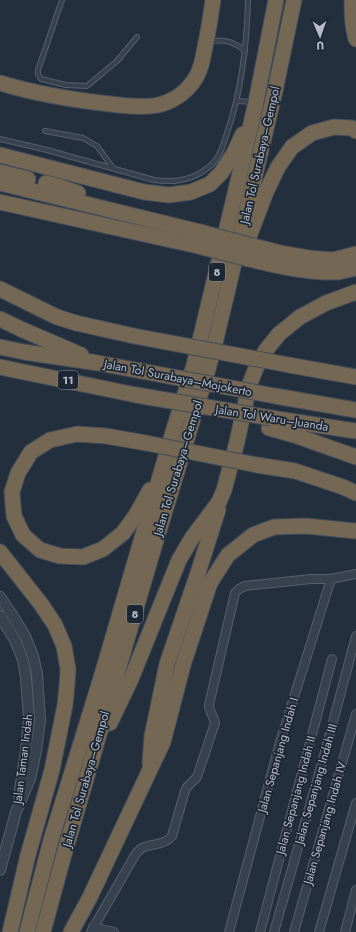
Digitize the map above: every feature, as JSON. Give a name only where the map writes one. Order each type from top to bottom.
[{"type":"highway","points":[[0,83],[20,89],[81,101],[137,107],[158,105],[174,99],[187,90],[194,81],[202,65],[213,0]]},
{"type":"highway","name":"Jalan Tol Surabaya–Gempol","points":[[27,932],[51,840],[194,365],[255,106],[276,0]]},
{"type":"highway","name":"Jalan Tol Surabaya–Gempol","points":[[43,932],[63,858],[151,557],[208,369],[275,91],[294,0]]},
{"type":"highway","points":[[352,0],[352,18],[356,39]]},
{"type":"highway","points":[[0,155],[144,192],[169,195],[191,192],[210,184],[221,173],[234,153],[255,106]]},
{"type":"highway","points":[[226,295],[266,192],[278,166],[292,147],[312,133],[334,127],[352,128],[356,130]]},
{"type":"highway","points":[[0,172],[28,179]]},
{"type":"highway","points":[[0,183],[121,213],[199,239],[251,253],[282,266],[310,271],[339,272],[356,268]]},
{"type":"highway","points":[[46,183],[76,193],[121,213]]},
{"type":"highway","points":[[0,202],[98,224]]},
{"type":"highway","points":[[0,211],[199,239]]},
{"type":"highway","points":[[251,253],[285,254],[333,260],[356,254]]},
{"type":"highway","points":[[0,289],[57,317],[76,323],[134,336],[356,377]]},
{"type":"highway","points":[[149,772],[152,736],[167,664],[224,490],[237,442],[249,386],[256,368],[266,350],[279,334],[300,317],[326,303],[356,292]]},
{"type":"highway","points":[[0,319],[98,363]]},
{"type":"highway","name":"Jalan Tol Surabaya–Mojokerto","points":[[0,347],[98,363],[356,410]]},
{"type":"highway","name":"Jalan Tol Waru–Juanda","points":[[0,366],[270,423],[356,431]]},
{"type":"highway","points":[[270,423],[294,435],[356,457]]},
{"type":"highway","points":[[173,432],[152,485],[136,515],[123,533],[103,549],[83,557],[60,556],[40,550],[23,535],[14,516],[12,492],[18,473],[31,452],[50,440],[77,434],[106,436],[146,443],[257,464],[295,471],[356,492]]},
{"type":"highway","points":[[96,746],[110,723],[131,679],[179,560],[192,538],[219,502],[224,490]]},
{"type":"highway","points":[[71,932],[90,897],[163,742],[183,665],[210,583],[228,555],[253,535],[274,527],[306,526],[356,531]]},
{"type":"highway","points":[[0,539],[44,593],[67,627],[76,661],[74,704],[57,775],[44,820],[34,832]]},
{"type":"highway","points":[[0,552],[41,604],[55,625],[64,646],[68,668],[65,705],[52,770],[28,855],[10,932]]},
{"type":"street","points":[[114,932],[92,930],[135,855],[143,848],[164,843],[172,836],[185,791],[197,777],[215,723],[208,705],[235,593],[245,586],[311,579],[331,579],[356,574]]},
{"type":"street","name":"Jalan Sepanjang Indah I","points":[[229,932],[280,742],[331,579]]},
{"type":"street","name":"Jalan Taman Indah","points":[[0,597],[22,631],[33,656],[37,674],[39,696],[40,720],[36,751],[30,779],[16,812]]},
{"type":"street","name":"Jalan Taman Indah","points":[[0,616],[15,640],[23,660],[29,704],[29,725],[16,812],[0,870]]},
{"type":"street","name":"Jalan Sepanjang Indah III","points":[[274,932],[356,636]]},
{"type":"street","name":"Jalan Sepanjang Indah II","points":[[260,932],[332,659]]},
{"type":"street","name":"Jalan Sepanjang Indah IV","points":[[294,932],[356,714]]},
{"type":"street","points":[[319,932],[356,803]]},
{"type":"street","points":[[345,932],[356,890]]},
{"type":"lane","points":[[0,139],[47,150],[154,180],[183,180],[199,174],[211,165],[221,152],[237,101],[245,51],[248,0]]},
{"type":"lane","points":[[61,2],[38,70],[38,74],[41,79],[66,85],[87,86],[117,61],[137,37]]},
{"type":"lane","points":[[206,43],[212,41],[227,41],[240,46],[245,51]]},
{"type":"lane","points":[[237,101],[255,106]]},
{"type":"lane","points":[[45,131],[82,138],[97,146],[114,169]]}]
